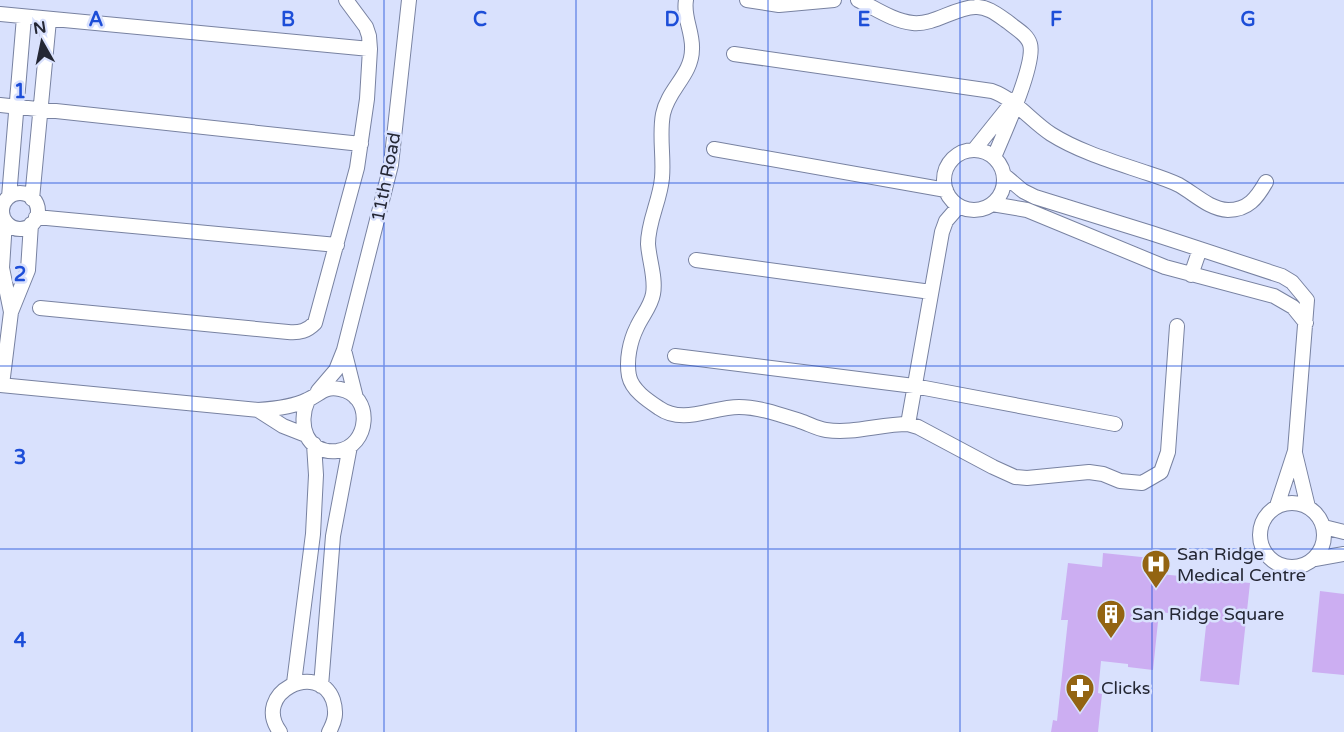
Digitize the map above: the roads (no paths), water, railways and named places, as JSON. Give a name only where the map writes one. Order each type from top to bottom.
[{"type":"street","points":[[40,308],[299,333],[308,330],[315,323],[337,245],[361,144],[370,49],[366,27],[346,0]]},
{"type":"street","name":"11th Road","points":[[313,396],[336,370],[344,350],[391,165],[409,0]]},
{"type":"street","points":[[686,0],[684,9],[692,50],[686,74],[670,93],[662,117],[662,178],[658,205],[650,224],[648,243],[653,294],[636,328],[628,362],[629,376],[635,389],[659,409],[678,416],[740,407],[760,410],[824,430],[846,431],[908,424],[1015,477],[1027,478],[1089,472],[1103,474],[1120,481],[1142,483],[1161,472],[1168,452],[1177,326]]},
{"type":"street","points":[[747,0],[779,5],[834,0]]},
{"type":"street","points":[[858,0],[901,21],[915,23],[930,21],[966,8],[978,7],[992,11],[1025,34],[1029,42],[1031,60],[994,157]]},
{"type":"street","points":[[0,14],[370,49]]},
{"type":"street","points":[[11,312],[2,268],[4,208],[17,107],[24,18]]},
{"type":"street","points":[[32,199],[49,20]]},
{"type":"street","points":[[735,54],[996,92],[1014,102],[1038,125],[1065,141],[1173,182],[1205,202],[1227,210],[1245,207],[1254,201],[1266,182]]},
{"type":"street","points":[[974,150],[1014,102]]},
{"type":"street","points":[[0,105],[361,144]]},
{"type":"street","points":[[714,149],[843,174],[946,190]]},
{"type":"street","points":[[992,204],[1002,191],[1004,175],[1002,168],[994,157],[981,151],[974,150],[958,154],[947,166],[944,182],[951,199],[959,206],[976,210],[992,204],[1027,210],[1191,275],[1274,296],[1293,307],[1306,323]]},
{"type":"street","points":[[1004,175],[1023,191],[1035,197],[1282,276],[1292,282],[1307,300],[1295,451],[1277,506]]},
{"type":"street","points":[[4,208],[23,194],[32,199],[37,207],[28,270],[11,312],[1,385],[258,410],[271,409],[313,396],[330,388],[344,390],[356,398],[363,410],[364,423],[360,436],[350,446],[338,451],[325,450],[258,410]]},
{"type":"street","points":[[908,424],[944,225],[959,206]]},
{"type":"street","points":[[4,208],[18,229],[27,227],[34,221],[337,245]]},
{"type":"street","points":[[1128,251],[1135,228]]},
{"type":"street","points":[[1191,275],[1200,249]]},
{"type":"street","points":[[696,260],[932,292]]},
{"type":"street","points":[[1252,289],[1257,269]]},
{"type":"street","name":"11th Road","points":[[344,350],[356,398]]},
{"type":"street","points":[[675,356],[914,386],[1115,424]]},
{"type":"street","points":[[294,684],[313,534],[316,475],[310,440],[302,424],[303,411],[313,396]]},
{"type":"street","points":[[321,686],[333,536],[350,446]]},
{"type":"street","points":[[1295,451],[1308,507]]},
{"type":"street","points":[[1315,559],[1323,544],[1324,527],[1315,512],[1298,503],[1287,503],[1277,506],[1268,513],[1259,533],[1260,543],[1272,561],[1291,568],[1301,567],[1315,559],[1344,554]]},
{"type":"street","points":[[1324,527],[1344,532]]},
{"type":"street","points":[[280,732],[273,717],[275,703],[282,691],[294,684],[308,682],[321,686],[331,696],[336,709],[334,723],[329,732]]},
{"type":"place","name":"San Ridge Medical Centre","points":[[1156,590]]},
{"type":"place","name":"San Ridge Square","points":[[1111,640]]},
{"type":"place","name":"Clicks","points":[[1080,714]]}]
